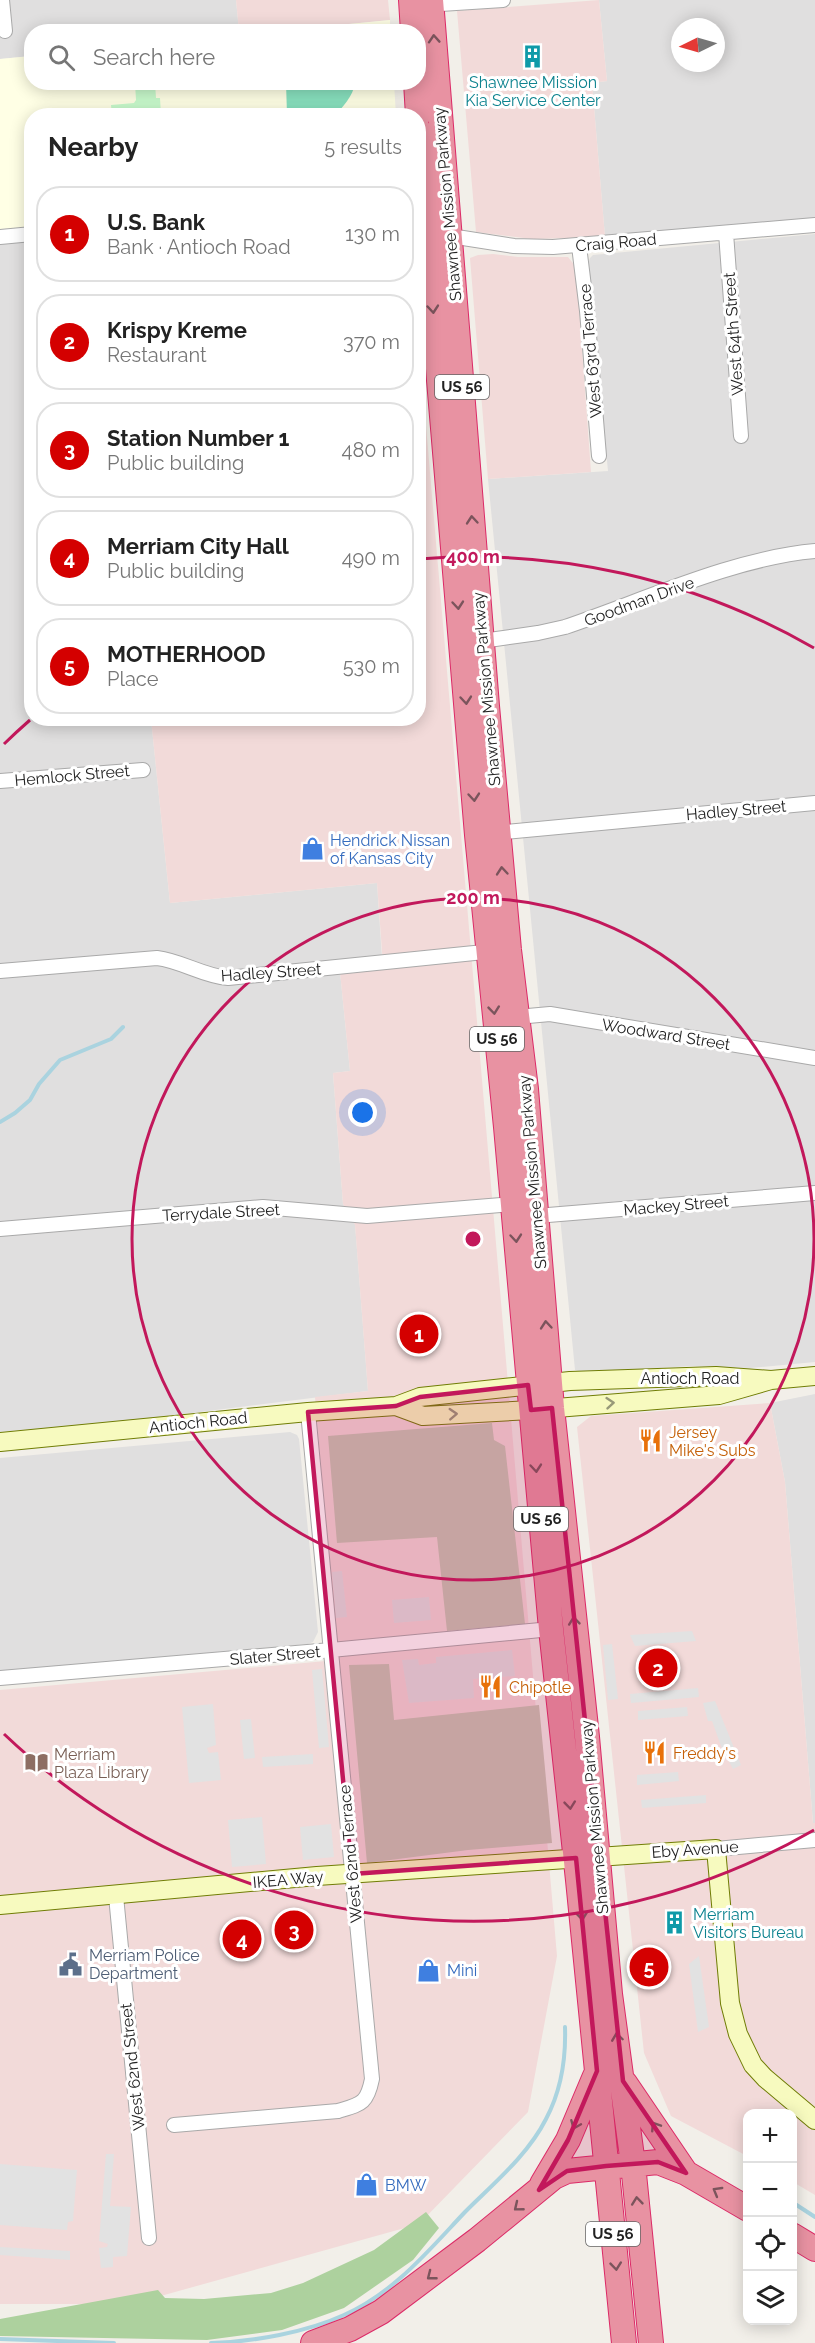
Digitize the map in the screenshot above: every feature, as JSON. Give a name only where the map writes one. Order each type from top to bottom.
[{"type":"highway","points":[[414,24],[421,2]]},
{"type":"highway","name":"Shawnee Mission Parkway","points":[[421,2],[424,24]]},
{"type":"highway","name":"Shawnee Mission Parkway","points":[[426,43],[450,237],[472,642],[499,951],[513,1204],[583,1700],[587,1856],[597,2070],[624,2343]]},
{"type":"highway","name":"Shawnee Mission Parkway","points":[[416,90],[418,108]]},
{"type":"highway","name":"Shawnee Mission Parkway","points":[[426,254],[472,642]]},
{"type":"highway","name":"Shawnee Mission Parkway","points":[[499,951],[517,1017],[526,1089],[536,1216],[539,1384]]},
{"type":"highway","name":"Shawnee Mission Parkway","points":[[542,1409],[551,1629],[623,2080],[651,2343]]},
{"type":"highway","points":[[551,1629],[560,1637],[583,1700]]},
{"type":"highway","points":[[539,2190],[568,2140],[597,2070]]},
{"type":"highway","name":"US 56","points":[[623,2080],[686,2173],[743,2207]]},
{"type":"highway","points":[[313,2343],[350,2329],[381,2313],[477,2240],[554,2177],[567,2171],[658,2162],[686,2173]]},
{"type":"highway","points":[[797,2238],[815,2249]]},
{"type":"main road","name":"Antioch Road","points":[[0,1442],[308,1412],[396,1406],[420,1397],[539,1384],[716,1376],[771,1380],[815,1376]]},
{"type":"main road","name":"Antioch Road","points":[[396,1406],[423,1416],[542,1409],[719,1395],[771,1380]]},
{"type":"main road","name":"Eby Avenue","points":[[587,1856],[716,1849]]},
{"type":"main road","points":[[716,1849],[730,2003],[738,2034],[753,2065],[815,2120]]},
{"type":"main road","name":"IKEA Way","points":[[0,1905],[238,1883],[587,1856]]},
{"type":"street","points":[[2,0],[4,31]]},
{"type":"street","points":[[421,2],[503,0]]},
{"type":"street","name":"Craig Road","points":[[426,230],[450,237],[514,246],[579,246],[815,225]]},
{"type":"street","name":"West 64th Street","points":[[726,233],[741,436]]},
{"type":"street","points":[[0,237],[24,235]]},
{"type":"street","name":"West 63rd Terrace","points":[[579,246],[587,311],[599,456]]},
{"type":"street","name":"Goodman Drive","points":[[472,642],[565,627],[737,567],[773,557],[815,551]]},
{"type":"street","name":"Hemlock Street","points":[[0,781],[143,770]]},
{"type":"street","name":"Hadley Street","points":[[488,834],[815,803]]},
{"type":"street","name":"Hadley Street","points":[[0,971],[157,958],[172,960],[203,973],[228,978],[499,951]]},
{"type":"street","name":"Woodward Street","points":[[517,1017],[550,1014],[815,1058]]},
{"type":"street","name":"Mackey Street","points":[[536,1216],[815,1193]]},
{"type":"street","name":"Terrydale Street","points":[[0,1228],[263,1207],[367,1216],[513,1204]]},
{"type":"street","name":"West 62nd Terrace","points":[[174,2125],[338,2111],[362,2104],[369,2094],[372,2079],[308,1412]]},
{"type":"street","name":"Slater Street","points":[[0,1678],[551,1629]]},
{"type":"street","name":"Eby Avenue","points":[[716,1849],[815,1840]]},
{"type":"street","name":"West 62nd Street","points":[[116,1896],[149,2238]]},
{"type":"highlighted area","points":[[528,1385],[531,1410],[552,1408],[623,2081],[686,2173],[658,2162],[606,2166],[567,2171],[539,2190],[568,2140],[597,2071],[576,1858],[352,1874],[308,1412],[396,1406],[420,1397]]},
{"type":"shaded area","points":[[0,0],[236,0],[238,24],[24,24],[24,57],[0,59]]},
{"type":"shaded area","points":[[236,0],[388,0],[390,20],[349,24],[238,24]]},
{"type":"shaded area","points":[[599,0],[815,0],[815,219],[605,237],[592,83],[607,81]]},
{"type":"shaded area","points":[[599,0],[607,81],[592,83],[605,237],[532,239],[476,232],[457,11]]},
{"type":"shaded area","points":[[390,20],[390,24],[349,24]]},
{"type":"shaded area","points":[[24,57],[24,90],[394,90],[396,108],[24,108],[24,227],[0,229],[0,59]]},
{"type":"shaded area","points":[[815,234],[815,1362],[750,1368],[691,1366],[584,1373],[575,1370],[488,479],[608,471],[588,264],[593,255]]},
{"type":"shaded area","points":[[24,242],[24,726],[152,726],[170,903],[377,883],[382,958],[340,972],[350,1071],[333,1073],[343,1204],[355,1224],[368,1391],[127,1421],[0,1432],[0,244]]},
{"type":"shaded area","points":[[493,254],[518,257],[568,257],[576,267],[591,472],[488,479],[470,258]]},
{"type":"shaded area","points":[[426,426],[557,1956],[528,2112],[419,2224],[132,2304],[0,2304],[0,1690],[337,1660],[315,1397],[368,1391],[355,1225],[343,1204],[333,1073],[350,1071],[340,972],[383,965],[377,883],[170,903],[152,726],[426,726]]},
{"type":"shaded area","points":[[815,1394],[815,1823],[813,1823],[785,1482],[770,1403]]},
{"type":"shaded area","points":[[770,1403],[785,1482],[813,1823],[815,1823],[815,2195],[797,2184],[797,2109],[743,2109],[743,2154],[671,2116],[644,2053],[577,1427],[591,1416]]},
{"type":"shaded area","points":[[492,1423],[494,1440],[505,1446],[525,1624],[447,1631],[437,1537],[337,1543],[328,1436]]},
{"type":"shaded area","points":[[290,1432],[297,1435],[299,1439],[318,1632],[313,1642],[0,1671],[0,1458]]},
{"type":"shaded area","points":[[342,1571],[347,1617],[336,1618],[332,1572]]},
{"type":"shaded area","points":[[429,1597],[431,1620],[394,1623],[392,1600]]},
{"type":"shaded area","points":[[692,1631],[696,1641],[635,1646],[630,1635]]},
{"type":"shaded area","points":[[612,1644],[618,1699],[608,1700],[603,1645]]},
{"type":"shaded area","points":[[512,1650],[515,1676],[473,1679],[474,1698],[409,1703],[402,1660],[418,1659],[419,1665],[436,1663],[436,1657]]},
{"type":"shaded area","points":[[389,1664],[394,1720],[539,1705],[552,1843],[468,1850],[367,1863],[349,1665]]},
{"type":"shaded area","points":[[322,1669],[329,1747],[319,1748],[312,1670]]},
{"type":"shaded area","points":[[698,1688],[699,1697],[631,1703],[630,1694]]},
{"type":"shaded area","points":[[715,1701],[741,1765],[733,1769],[712,1721],[708,1721],[703,1703]]},
{"type":"shaded area","points":[[213,1704],[216,1745],[207,1748],[209,1753],[218,1752],[221,1780],[189,1783],[182,1707]]},
{"type":"shaded area","points":[[687,1707],[688,1716],[638,1720],[638,1711]]},
{"type":"shaded area","points":[[251,1719],[255,1758],[244,1759],[240,1720]]},
{"type":"shaded area","points":[[313,1754],[313,1764],[263,1767],[262,1757]]},
{"type":"shaded area","points":[[678,1772],[679,1781],[637,1785],[637,1775]]},
{"type":"shaded area","points":[[706,1795],[706,1803],[642,1808],[641,1800]]},
{"type":"shaded area","points":[[262,1817],[266,1864],[232,1867],[228,1820]]},
{"type":"shaded area","points":[[331,1824],[334,1857],[303,1860],[300,1827]]},
{"type":"shaded area","points":[[699,1956],[709,2027],[698,2032],[689,1964]]},
{"type":"shaded area","points":[[106,2154],[114,2154],[110,2206],[131,2207],[127,2256],[113,2257],[113,2267],[101,2268],[99,2248],[107,2247],[108,2244],[99,2241]]},
{"type":"shaded area","points":[[0,2164],[77,2170],[73,2221],[68,2222],[67,2230],[0,2225]]},
{"type":"shaded area","points":[[0,2247],[70,2251],[70,2260],[0,2255]]},
{"type":"green space","points":[[135,90],[155,90],[156,98],[160,98],[161,108],[111,108],[111,105],[134,103]]},
{"type":"green space","points":[[286,90],[353,90],[341,108],[287,108]]},
{"type":"green space","points":[[426,2212],[439,2228],[413,2260],[344,2308],[282,2330],[207,2340],[0,2336],[0,2319],[158,2290],[165,2298],[204,2299],[271,2293],[303,2283],[374,2250]]},
{"type":"waterway","points":[[0,1122],[30,1100],[39,1084],[60,1060],[111,1039],[123,1027]]},
{"type":"waterway","points":[[211,2343],[244,2341],[314,2326],[362,2306],[395,2283],[530,2145],[546,2119],[559,2086],[565,2051],[565,2027]]},
{"type":"waterway","points":[[797,2205],[815,2217]]},
{"type":"waterway","points":[[0,2339],[114,2343]]},
{"type":"place","name":"Shawnee Mission Kia Service Center","points":[[533,57]]},
{"type":"place","name":"Hendrick Nissan of Kansas City","points":[[312,849]]},
{"type":"place","name":"U.S. Bank","points":[[419,1334]]},
{"type":"place","name":"Jersey Mike's Subs","points":[[651,1441]]},
{"type":"place","name":"Krispy Kreme","points":[[658,1668]]},
{"type":"place","name":"Chipotle","points":[[491,1687]]},
{"type":"place","name":"Freddy's","points":[[655,1753]]},
{"type":"place","name":"Merriam Plaza Library","points":[[36,1763]]},
{"type":"place","name":"Merriam Visitors Bureau","points":[[675,1923]]},
{"type":"place","name":"Station Number 1","points":[[294,1930]]},
{"type":"place","name":"Merriam City Hall","points":[[242,1939]]},
{"type":"place","name":"Merriam Police Department","points":[[71,1964]]},
{"type":"place","name":"MOTHERHOOD","points":[[649,1967]]},
{"type":"place","name":"Mini","points":[[429,1970]]},
{"type":"place","name":"BMW","points":[[367,2185]]}]
